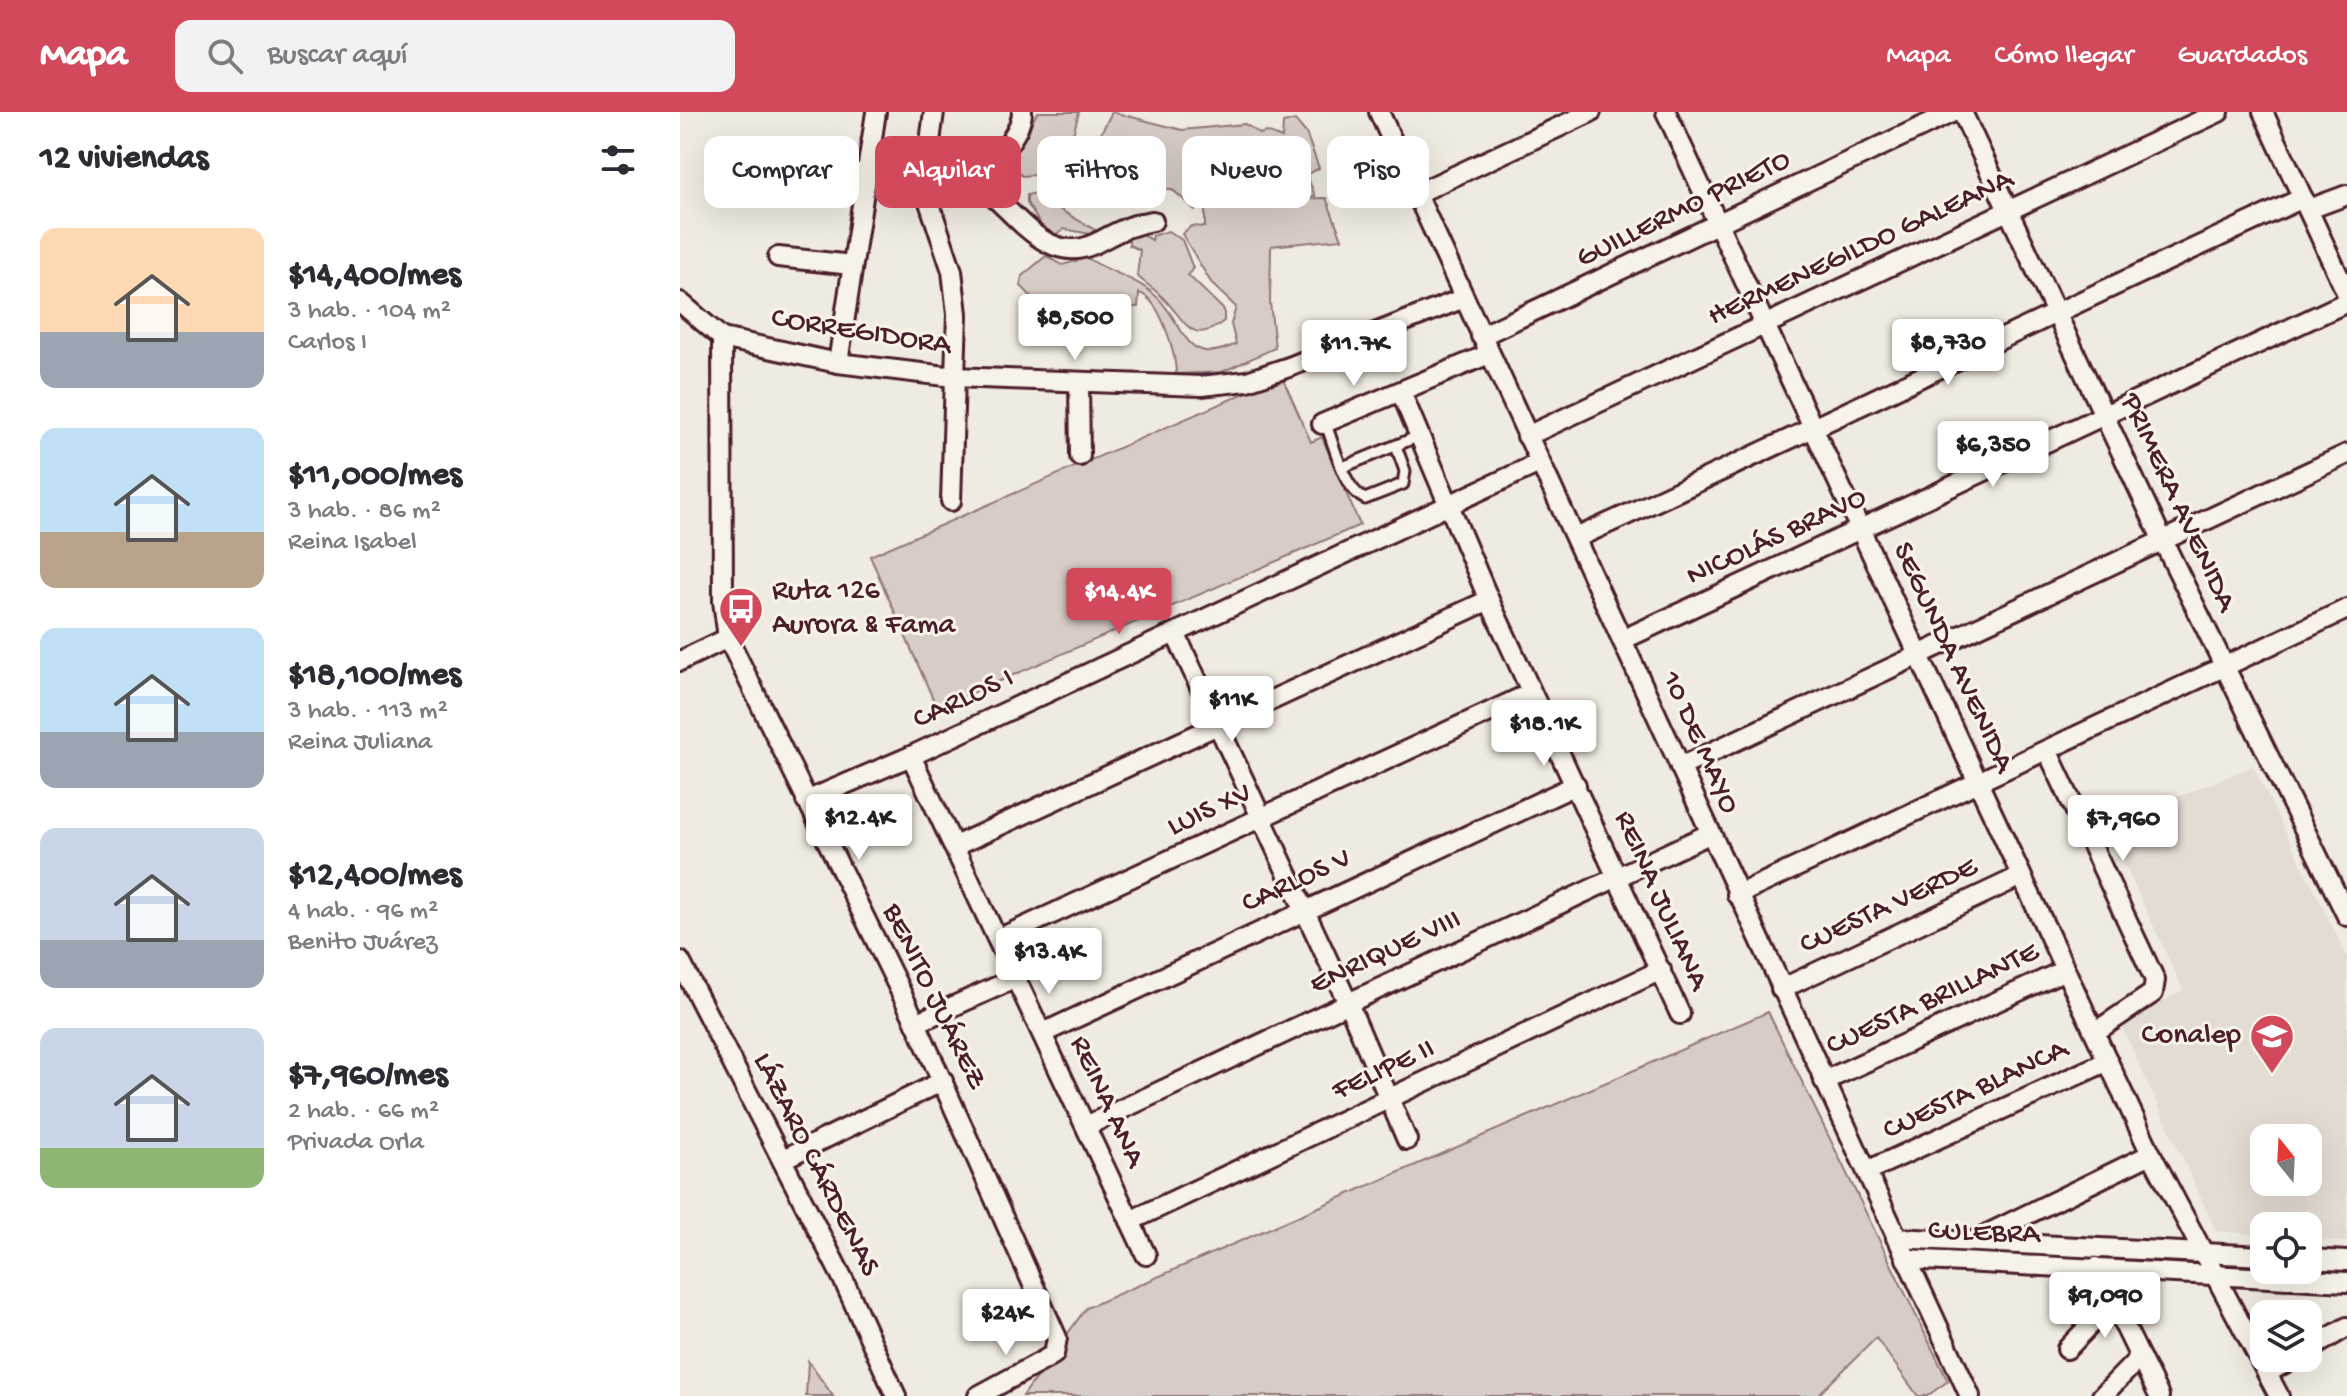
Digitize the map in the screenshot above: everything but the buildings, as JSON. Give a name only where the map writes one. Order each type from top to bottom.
[{"type":"street","points":[[838,363],[876,112]]},
{"type":"street","points":[[934,112],[924,187],[956,290],[951,501]]},
{"type":"street","points":[[1022,112],[1020,128],[990,177],[989,187],[993,196],[1044,241],[1067,252],[1080,250],[1133,224],[1153,221]]},
{"type":"street","name":"10 DE MAYO","points":[[1379,112],[1391,136]]},
{"type":"street","points":[[1429,188],[1591,112]]},
{"type":"street","name":"SEGUNDA AVENIDA","points":[[1666,112],[1816,428],[1918,655],[2151,1154],[2279,1396]]},
{"type":"street","name":"GUILLERMO PRIETO","points":[[1481,336],[1953,112]]},
{"type":"street","name":"PRIMERA AVENIDA","points":[[1962,112],[2223,667],[2347,916]]},
{"type":"street","name":"HERMENEGILDO GALEANA","points":[[1527,436],[2219,112]]},
{"type":"street","points":[[2267,113],[2347,294]]},
{"type":"street","points":[[859,173],[866,174]]},
{"type":"street","points":[[1576,538],[1816,428],[2056,311],[2306,203],[2347,195]]},
{"type":"street","name":"10 DE MAYO","points":[[1425,208],[1737,895],[1970,1396]]},
{"type":"street","points":[[778,257],[852,265]]},
{"type":"street","name":"CORREGIDORA","points":[[680,302],[722,338],[838,363],[954,377],[1079,384],[1201,386],[1247,381],[1464,298]]},
{"type":"street","name":"NICOLÁS BRAVO","points":[[1622,640],[1861,530],[2103,413],[2347,302]]},
{"type":"street","name":"BENITO JUÁREZ","points":[[722,338],[723,601],[728,638],[916,1023],[1057,1338],[1054,1354],[978,1396]]},
{"type":"street","points":[[1324,423],[1489,354]]},
{"type":"street","points":[[1079,384],[1080,456]]},
{"type":"street","name":"REINA JULIANA","points":[[1401,392],[1489,600],[1620,877],[1680,1014]]},
{"type":"street","points":[[1680,767],[2347,454]]},
{"type":"street","name":"CARLOS I","points":[[806,801],[911,756],[1539,463]]},
{"type":"street","points":[[955,846],[1489,600]]},
{"type":"street","points":[[1737,895],[2347,609]]},
{"type":"street","points":[[1175,633],[1347,1001],[1407,1140]]},
{"type":"street","points":[[680,661],[728,638]]},
{"type":"street","name":"LUIS XV","points":[[998,939],[1531,693]]},
{"type":"street","points":[[2047,750],[2155,980],[2153,993],[2095,1032]]},
{"type":"street","name":"REINA ANA","points":[[911,756],[1146,1255]]},
{"type":"street","name":"CARLOS V","points":[[1043,1033],[1303,909],[1576,785]]},
{"type":"street","name":"ENRIQUE VIII","points":[[1086,1126],[1347,1001],[1709,834]]},
{"type":"street","name":"CUESTA VERDE","points":[[1781,989],[2021,876]]},
{"type":"street","name":"LÁZARO CÁRDENAS","points":[[680,961],[783,1159],[896,1396]]},
{"type":"street","name":"FELIPE II","points":[[1130,1221],[1661,970]]},
{"type":"street","name":"CUESTA BRILLANTE","points":[[1824,1081],[2065,970]]},
{"type":"street","points":[[916,1023],[1016,978]]},
{"type":"street","name":"CUESTA BLANCA","points":[[1867,1171],[2108,1061]]},
{"type":"street","points":[[783,1159],[943,1081]]},
{"type":"street","points":[[1973,1241],[2151,1154]]},
{"type":"street","name":"CULEBRA","points":[[1896,1238],[2250,1255]]},
{"type":"street","name":"CULEBRA","points":[[1906,1259],[2347,1282]]},
{"type":"street","points":[[2322,1260],[2347,1261]]},
{"type":"street","points":[[2096,1267],[2159,1396]]},
{"type":"street","points":[[2067,1349],[2113,1301]]},
{"type":"street","points":[[2322,1342],[2347,1327]]},
{"type":"street","points":[[2102,1396],[2139,1358]]},
{"type":"lane","points":[[1324,423],[1359,497],[1372,498],[1396,489],[1406,478],[1396,446]]},
{"type":"lane","points":[[1343,467],[1419,436]]},
{"type":"shaded area","points":[[1038,112],[1079,112],[1073,136],[1037,136],[1037,180],[1033,175],[1021,175],[1021,140]]},
{"type":"shaded area","points":[[1112,112],[1182,130],[1245,124],[1260,134],[1266,132],[1277,136],[1182,136],[1182,198],[1166,188],[1166,136],[1100,136]]},
{"type":"shaded area","points":[[1295,120],[1307,136],[1282,136],[1283,123]]},
{"type":"shaded area","points":[[1311,146],[1319,168],[1311,173]]},
{"type":"shaded area","points":[[1037,189],[1037,208],[1057,208],[1095,230],[1090,234],[1064,229],[1052,237],[1047,235],[1027,203],[1027,195],[1036,193]]},
{"type":"shaded area","points":[[1311,198],[1326,198],[1327,208],[1330,208],[1342,239],[1271,246],[1270,302],[1275,348],[1222,372],[1176,374],[1170,340],[1160,315],[1147,297],[1139,293],[1138,307],[1103,306],[1100,317],[1089,328],[1049,316],[1021,286],[1022,276],[1046,256],[1062,265],[1087,258],[1149,290],[1167,308],[1196,347],[1206,351],[1219,350],[1236,344],[1231,324],[1236,307],[1212,284],[1182,234],[1191,226],[1205,227],[1207,208],[1311,208]]},
{"type":"shaded area","points":[[1135,231],[1152,240],[1152,236],[1168,231],[1182,240],[1193,268],[1188,275],[1224,310],[1224,321],[1204,332],[1190,328],[1162,296],[1137,276],[1140,250],[1129,245],[1129,234]]},
{"type":"shaded area","points":[[1282,377],[1311,442],[1322,437],[1360,525],[937,708],[870,556]]},
{"type":"shaded area","points":[[2253,766],[2347,956],[2347,1242],[2322,1240],[2322,1212],[2250,1212],[2250,1234],[2216,1231],[2121,1025],[2183,990],[2107,826]]},
{"type":"shaded area","points":[[1768,1012],[1948,1381],[1927,1396],[1918,1396],[1876,1338],[1817,1396],[1023,1396],[1086,1308]]},
{"type":"shaded area","points":[[808,1361],[833,1396],[806,1396]]},
{"type":"place","name":"Ruta 126 Aurora & Fama","points":[[741,648]]},
{"type":"place","name":"Conalep","points":[[2272,1075]]}]
